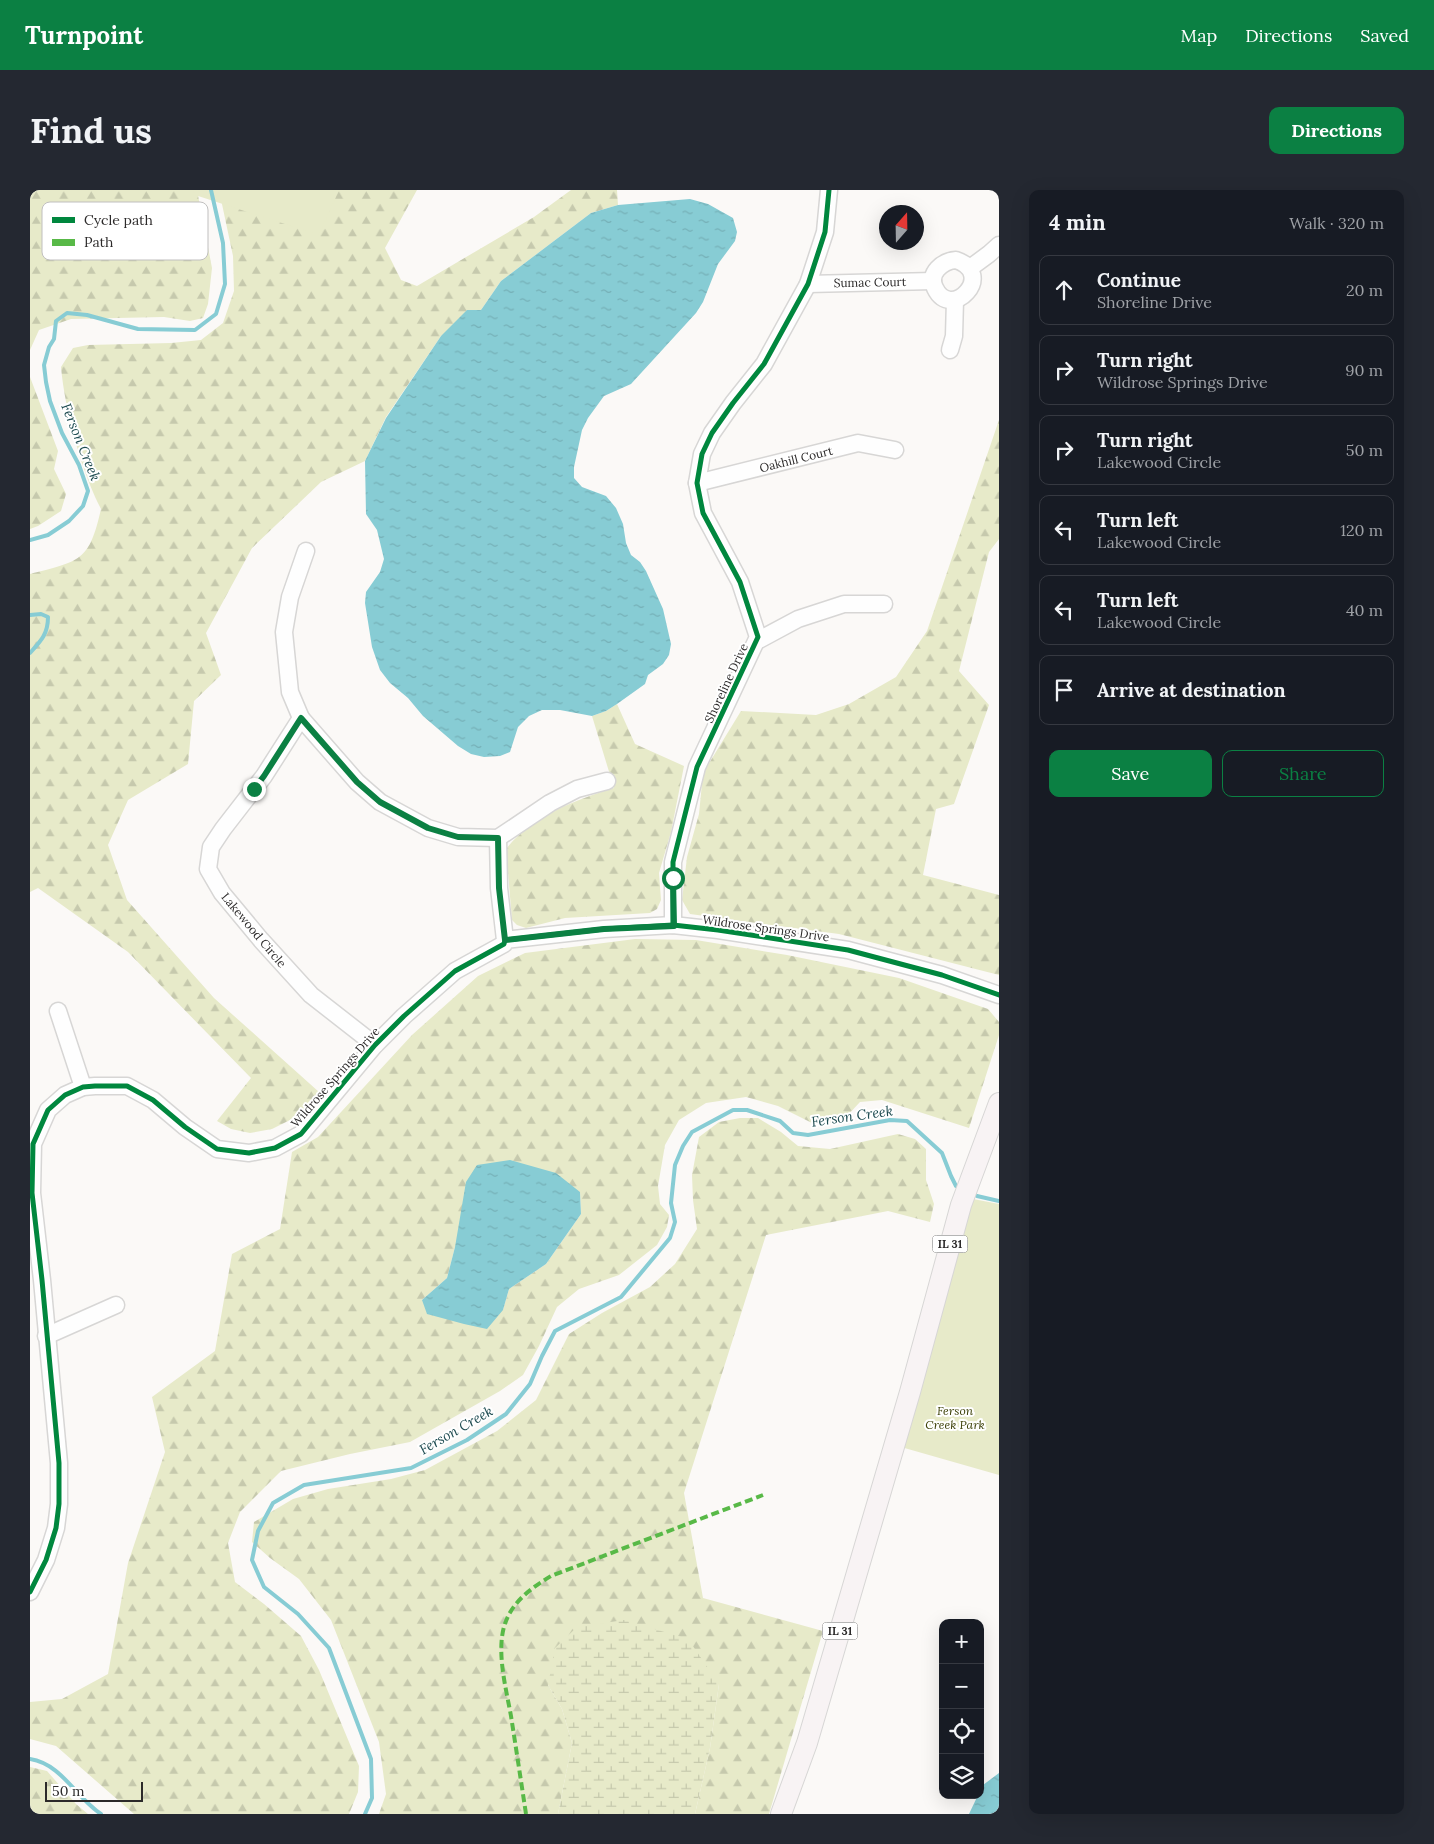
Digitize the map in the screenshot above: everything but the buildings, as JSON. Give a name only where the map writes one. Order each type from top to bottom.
[{"type":"main road","name":"IL 31","points":[[781,1814],[815,1716],[910,1392],[961,1205],[973,1168],[999,1103]]},
{"type":"street","name":"Shoreline Drive","points":[[674,926],[673,862],[697,768],[758,637],[740,582],[703,513],[697,483],[702,454],[712,434],[733,403],[764,364],[808,284],[825,232],[829,190]]},
{"type":"street","points":[[970,268],[999,244]]},
{"type":"street","points":[[956,260],[970,268],[972,274],[968,291],[962,298],[955,300],[947,299],[935,290],[932,281],[940,265],[956,260]]},
{"type":"street","name":"Sumac Court","points":[[808,284],[932,281]]},
{"type":"street","points":[[950,350],[954,336],[955,300]]},
{"type":"street","name":"Oakhill Court","points":[[697,483],[858,443],[895,450]]},
{"type":"street","points":[[306,551],[290,598],[284,632],[290,692],[301,718],[357,782],[380,802],[428,828],[458,837],[498,838],[550,803],[577,789],[607,781]]},
{"type":"street","points":[[757,641],[798,619],[844,604],[884,604]]},
{"type":"street","name":"Lakewood Circle","points":[[301,718],[264,776],[211,847],[208,869],[222,893],[261,940],[311,995],[375,1045]]},
{"type":"street","points":[[498,838],[499,888],[505,940]]},
{"type":"street","name":"Wildrose Springs Drive","points":[[30,1592],[46,1560],[56,1528],[59,1504],[58,1463],[32,1193],[33,1144],[48,1110],[65,1095],[83,1087],[126,1086],[153,1100],[185,1127],[217,1149],[249,1153],[275,1148],[301,1134],[375,1045],[404,1016],[455,972],[504,944],[505,940],[604,929],[674,926],[718,930],[848,950],[942,975],[999,995]]},
{"type":"street","points":[[58,1011],[83,1087]]},
{"type":"street","points":[[46,1336],[116,1305]]},
{"type":"green space","points":[[30,190],[197,190],[199,202],[42,202],[42,260],[208,260],[208,247],[212,268],[208,304],[203,318],[190,321],[164,317],[71,319],[39,330],[30,350]]},
{"type":"green space","points":[[193,190],[339,190],[319,235],[195,195]]},
{"type":"green space","points":[[219,190],[417,190],[385,248],[401,280],[417,286],[534,217],[571,190],[617,190],[618,205],[591,213],[501,281],[481,310],[441,336],[386,417],[365,461],[321,482],[252,548],[206,633],[221,675],[194,701],[188,764],[128,800],[108,845],[127,900],[214,998],[319,1092],[298,1116],[272,1129],[250,1133],[231,1129],[217,1121],[251,1078],[128,952],[38,888],[30,892],[30,574],[60,566],[80,556],[92,540],[101,509],[87,477],[75,440],[66,402],[61,367],[73,348],[88,345],[171,343],[201,340],[223,323],[234,291],[233,256]]},
{"type":"green space","points":[[30,377],[58,451],[54,469],[66,494],[61,511],[30,529]]},
{"type":"green space","points":[[999,420],[999,539],[989,552],[959,671],[989,705],[954,804],[936,809],[923,875],[999,895],[999,975],[839,934],[690,914],[682,900],[687,857],[699,814],[703,773],[741,711],[816,715],[849,704],[896,677],[927,631]]},
{"type":"green space","points":[[617,704],[635,744],[684,766],[671,832],[659,873],[661,900],[657,909],[650,913],[565,918],[526,928],[517,925],[512,920],[506,849],[528,827],[541,818],[584,798],[614,788],[592,716],[606,711]]},
{"type":"green space","points":[[635,939],[696,940],[787,955],[899,978],[988,1009],[999,1022],[999,1035],[969,1128],[882,1100],[860,1102],[847,1116],[834,1123],[812,1123],[778,1106],[746,1097],[706,1103],[679,1120],[665,1145],[658,1186],[660,1204],[669,1215],[667,1227],[657,1245],[619,1275],[579,1289],[557,1307],[523,1375],[500,1391],[410,1442],[281,1471],[240,1512],[228,1543],[235,1582],[301,1636],[319,1670],[359,1766],[358,1792],[349,1814],[134,1814],[56,1746],[30,1739],[30,1702],[62,1699],[108,1674],[128,1563],[165,1452],[152,1397],[215,1351],[232,1254],[280,1229],[292,1152],[318,1137],[412,1035],[478,976],[525,953]],"holes":[[[580,1192],[581,1214],[546,1264],[509,1289],[503,1310],[422,1300],[447,1278],[455,1247]]]},
{"type":"green space","points":[[740,1118],[758,1118],[781,1132],[798,1146],[830,1149],[898,1134],[915,1139],[926,1149],[926,1180],[934,1204],[930,1222],[888,1211],[766,1235],[684,1493],[703,1598],[823,1631],[769,1814],[695,1814],[710,1748],[719,1684],[548,1685],[562,1709],[572,1743],[558,1814],[379,1814],[386,1794],[379,1742],[331,1620],[299,1579],[252,1542],[254,1522],[293,1499],[328,1489],[391,1479],[425,1470],[497,1431],[536,1400],[569,1334],[602,1313],[650,1287],[675,1264],[697,1229],[692,1175],[699,1137],[719,1122]]},
{"type":"green space","name":"Ferson Creek Park","points":[[973,1199],[999,1204],[999,1475],[901,1447]]},
{"type":"green space","points":[[624,1620],[688,1639],[719,1684],[710,1748],[695,1814],[558,1814],[572,1743],[562,1709],[548,1685],[555,1648],[577,1627]]},
{"type":"green space","points":[[30,1767],[47,1771],[76,1804],[88,1814],[30,1814]]},
{"type":"water","points":[[690,199],[708,204],[733,218],[737,232],[735,241],[718,264],[703,302],[696,313],[631,384],[604,396],[588,418],[582,430],[574,467],[574,478],[582,487],[606,496],[616,508],[623,524],[626,543],[631,555],[640,562],[646,571],[663,609],[671,644],[669,655],[663,664],[648,675],[645,684],[606,711],[592,716],[560,710],[542,710],[529,716],[518,727],[510,752],[500,756],[484,757],[471,754],[458,746],[423,716],[408,698],[390,683],[380,670],[372,647],[365,603],[366,592],[380,572],[384,559],[377,530],[366,514],[365,461],[386,418],[441,336],[467,310],[481,310],[501,281],[591,213],[618,205]]},
{"type":"water","points":[[510,1160],[556,1173],[580,1192],[581,1214],[546,1264],[509,1289],[503,1310],[487,1329],[427,1314],[422,1300],[447,1278],[455,1247],[466,1182],[477,1165]]},
{"type":"water","points":[[999,1773],[999,1814],[969,1814],[976,1799],[984,1799],[984,1784]]},
{"type":"waterway","name":"Ferson Creek","points":[[30,540],[48,535],[69,521],[83,506],[88,491],[79,465],[62,433],[50,401],[46,382],[44,365],[49,347],[54,339],[56,321],[67,313],[87,315],[138,329],[195,330],[216,314],[225,284],[223,243],[211,190]]},
{"type":"waterway","name":"Ferson Creek","points":[[30,615],[41,614],[48,617],[47,628],[43,637],[30,653]]},
{"type":"waterway","name":"Ferson Creek","points":[[365,1814],[372,1798],[371,1759],[329,1648],[298,1614],[264,1587],[252,1560],[258,1531],[273,1503],[304,1485],[411,1468],[467,1440],[506,1414],[530,1384],[555,1331],[621,1297],[670,1238],[675,1222],[671,1203],[675,1165],[683,1146],[692,1132],[733,1110],[747,1110],[780,1121],[793,1133],[808,1135],[890,1120],[907,1121],[942,1153],[956,1186],[960,1188]]},
{"type":"waterway","name":"Ferson Creek","points":[[971,1193],[999,1201]]},
{"type":"waterway","name":"Ferson Creek","points":[[30,1759],[51,1767],[101,1814]]},
{"type":"marked path","points":[[526,1814],[501,1656],[503,1632],[509,1613],[519,1600],[551,1576],[763,1495]]},
{"type":"cycle path","points":[[673,925],[673,862],[697,767],[758,637],[740,582],[703,513],[697,483],[702,454],[712,433],[764,364],[808,284],[825,232],[829,190]]},
{"type":"cycle path","points":[[30,1592],[46,1560],[56,1528],[59,1504],[59,1463],[32,1193],[33,1144],[48,1110],[65,1095],[83,1087],[127,1086],[153,1100],[185,1127],[217,1149],[249,1153],[275,1148],[301,1134],[375,1045],[404,1016],[455,971],[504,944],[505,940],[604,929],[673,925],[848,950],[942,975],[999,995]]},
{"type":"route","points":[[254,789],[301,718],[357,782],[380,802],[428,828],[458,837],[498,838],[499,888],[505,940],[604,929],[674,926],[673,878]]}]
